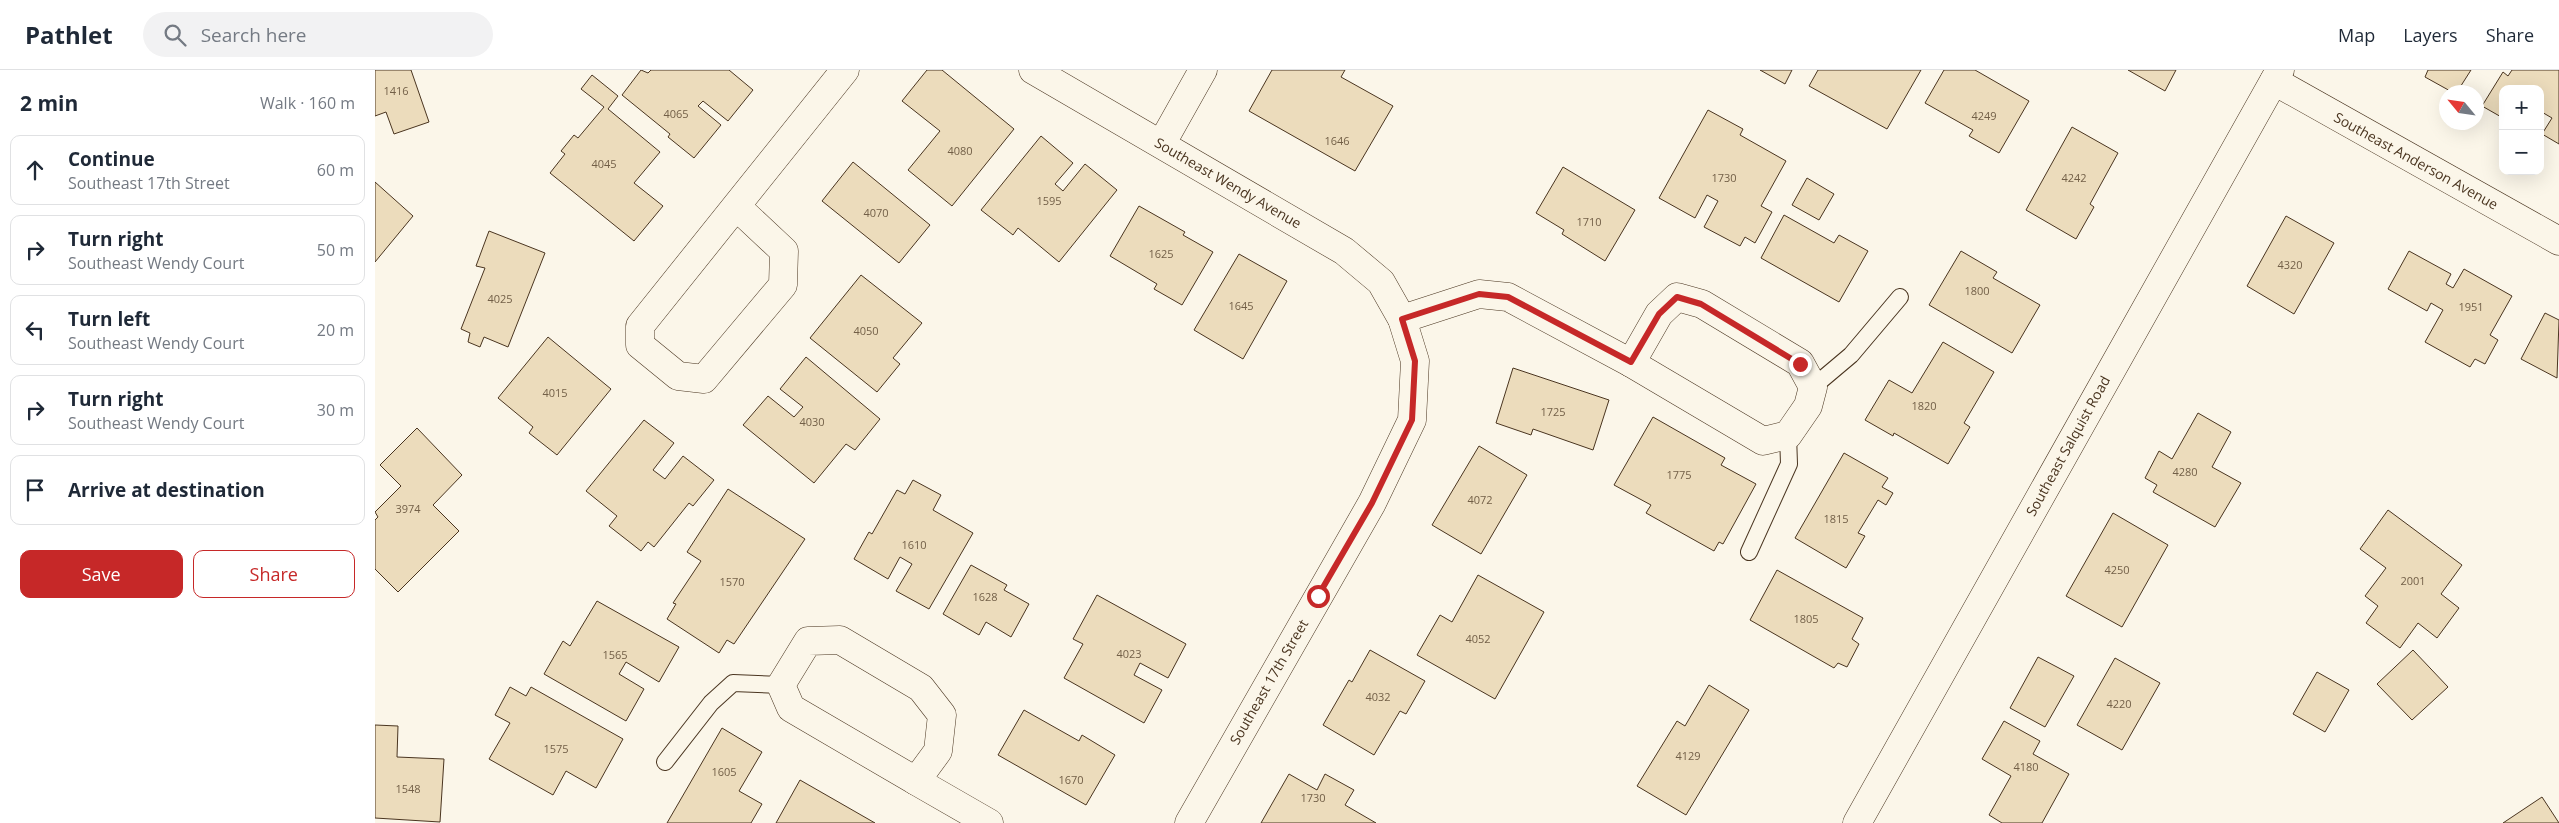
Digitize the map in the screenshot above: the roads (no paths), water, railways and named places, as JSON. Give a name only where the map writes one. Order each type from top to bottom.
[{"type":"street","points":[[737,207],[784,251],[783,285],[704,378],[678,376],[640,345],[640,326],[845,70]]},
{"type":"street","name":"Southeast Wendy Avenue","points":[[1033,70],[1344,251],[1381,282],[1402,319]]},
{"type":"street","points":[[1161,144],[1203,70]]},
{"type":"street","name":"Southeast Anderson Avenue","points":[[2277,76],[2559,241]]},
{"type":"street","name":"Southeast Salquist Road","points":[[1857,823],[2277,76]]},
{"type":"street","points":[[1402,319],[1479,294],[1508,297],[1631,362],[1763,441],[1788,435],[1809,406],[1813,387],[1800,364],[1701,304],[1677,297],[1659,314],[1631,362]]},
{"type":"street","name":"Southeast 17th Street","points":[[1189,823],[1372,503],[1412,420],[1415,361],[1402,319]]},
{"type":"street","points":[[916,781],[938,751],[943,715],[921,688],[840,640],[808,641],[781,685],[791,708],[916,781],[989,823]]},
{"type":"lane","points":[[1813,387],[1851,355],[1900,297]]},
{"type":"lane","points":[[1749,552],[1789,464],[1788,435]]},
{"type":"lane","points":[[665,762],[711,703],[733,683],[781,685]]}]
